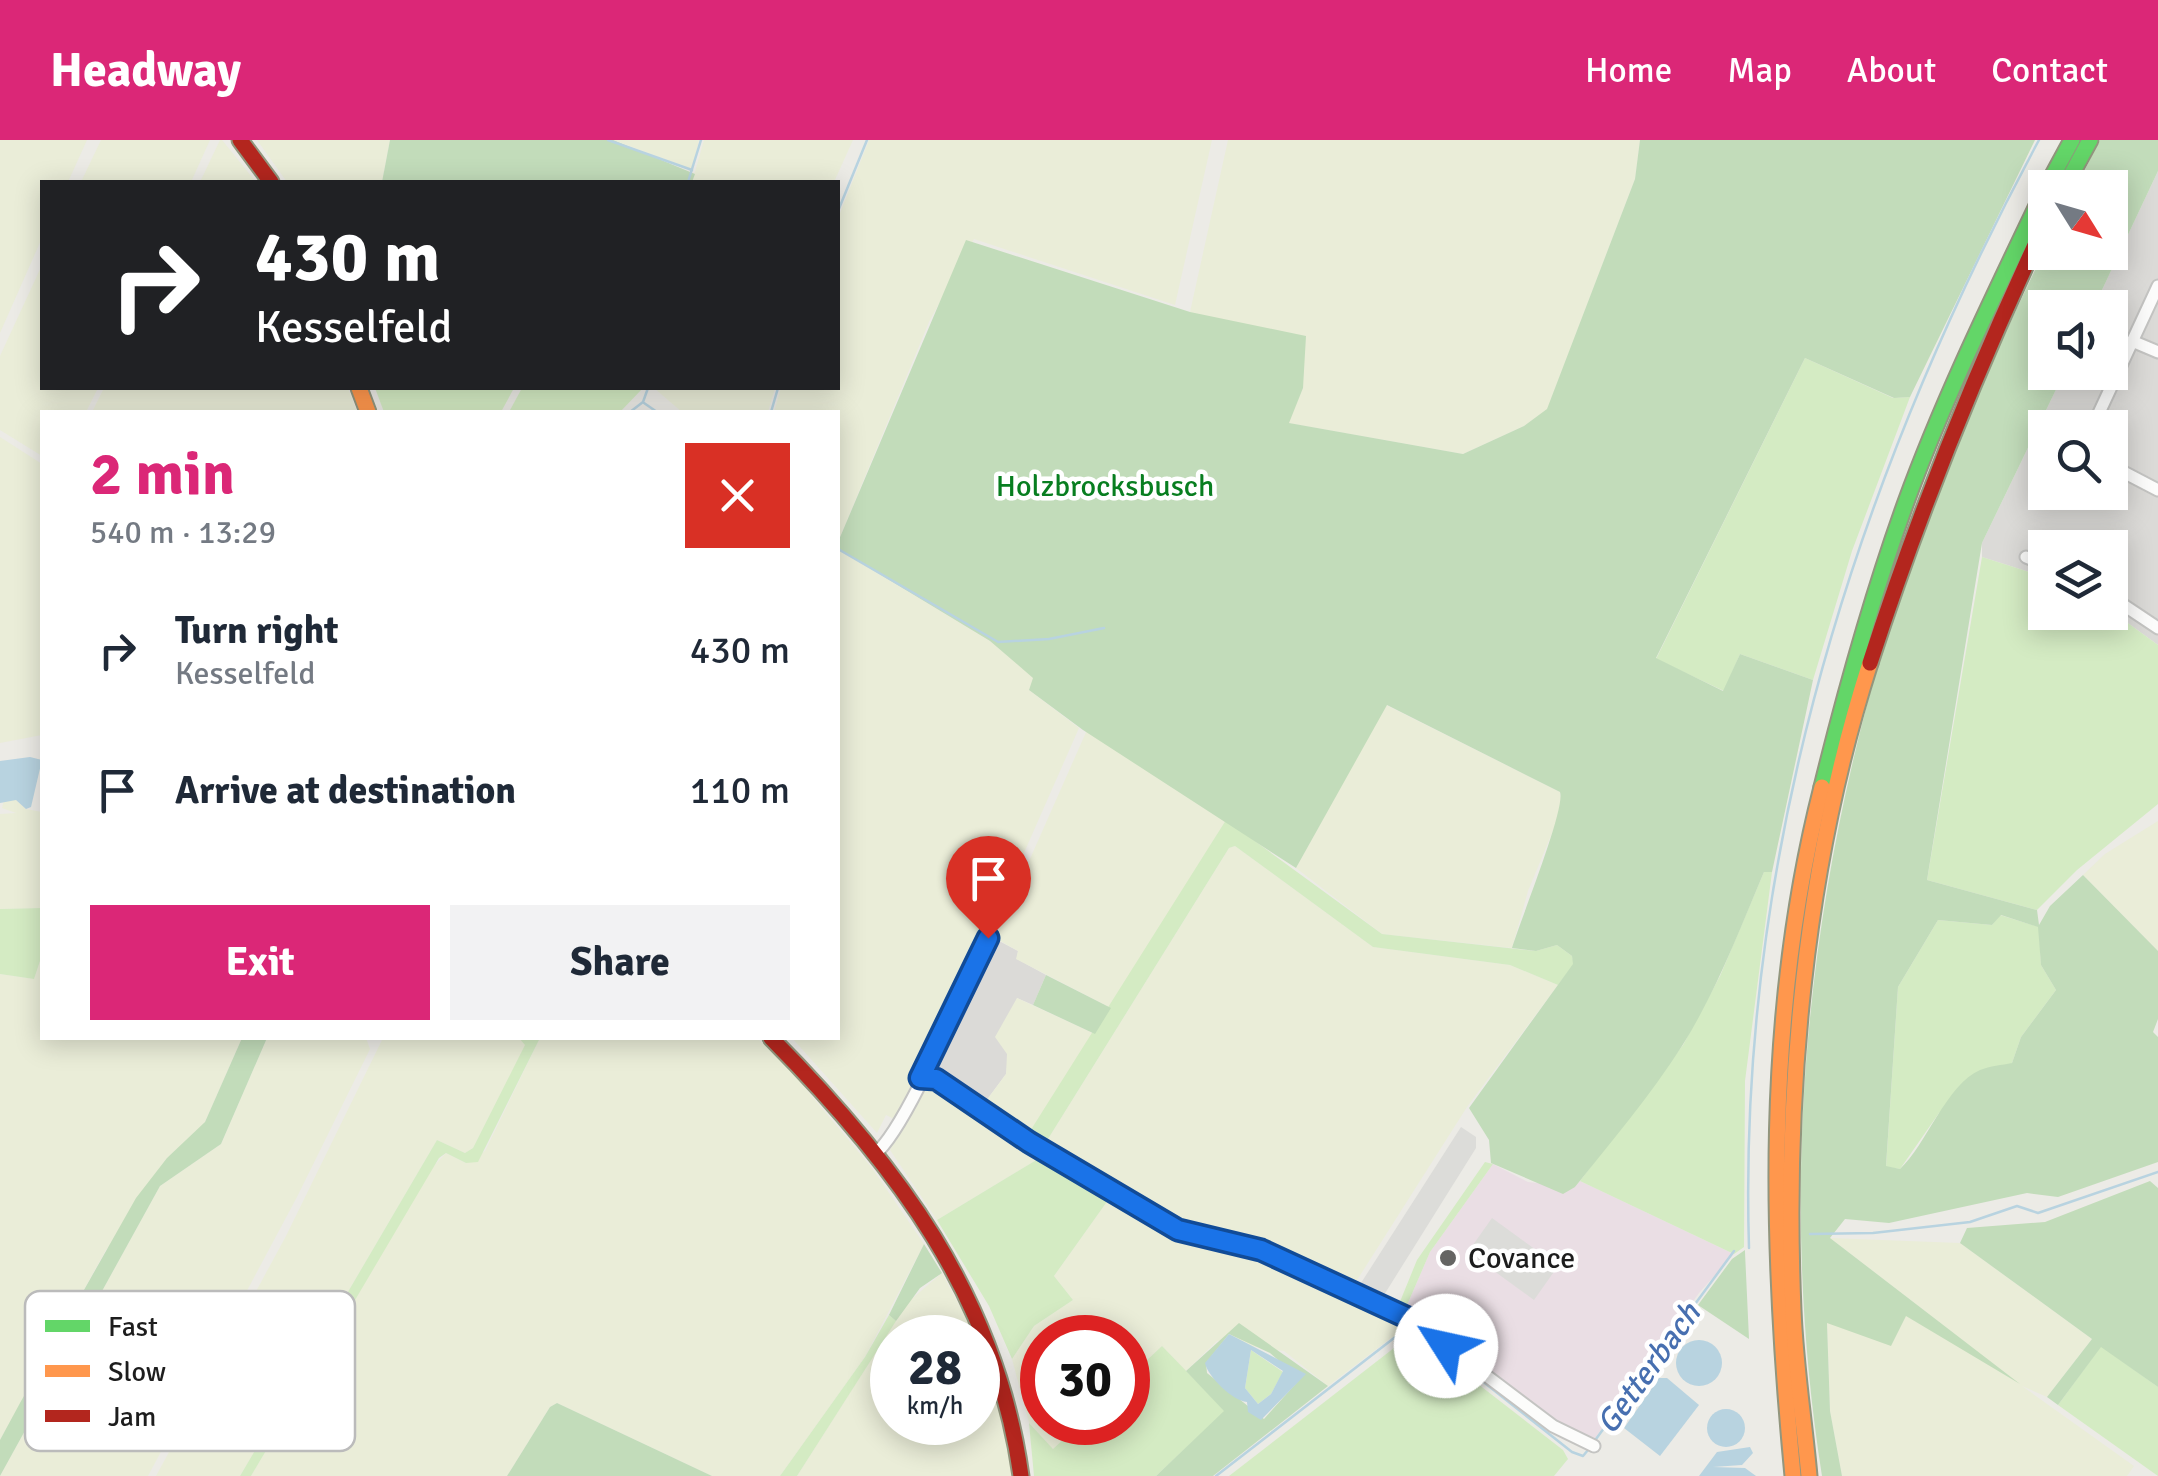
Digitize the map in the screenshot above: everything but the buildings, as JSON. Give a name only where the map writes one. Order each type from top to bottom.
[{"type":"main road","points":[[240,140],[270,180]]},
{"type":"main road","points":[[2055,170],[2072,140]]},
{"type":"main road","points":[[2074,170],[2090,140]]},
{"type":"main road","points":[[1794,1476],[1780,1352],[1774,1202],[1784,1000],[1804,858],[1852,654],[1900,510],[1966,350],[2028,223]]},
{"type":"main road","points":[[1810,1476],[1796,1355],[1790,1192],[1800,1000],[1821,856],[1851,722],[1915,516],[1980,358],[2028,259]]},
{"type":"main road","points":[[773,1040],[875,1154],[938,1247],[987,1337],[1015,1416],[1021,1476]]},
{"type":"street","points":[[2100,410],[2158,286]]},
{"type":"street","points":[[2132,341],[2158,352]]},
{"type":"street","points":[[2128,474],[2158,490]]},
{"type":"street","points":[[2128,608],[2158,628]]},
{"type":"street","points":[[875,1154],[886,1142],[920,1078],[988,938]]},
{"type":"street","points":[[920,1078],[936,1079],[1029,1142],[1178,1230],[1261,1250],[1414,1322],[1553,1426],[1592,1445]]},
{"type":"shaded area","points":[[2158,171],[2158,645],[2128,623],[2128,530],[2028,530],[2028,572],[1982,557],[1982,543],[2028,448],[2028,510],[2128,510],[2128,410],[2046,410],[2056,390],[2128,390],[2128,290],[2102,290],[2111,270],[2128,270],[2128,235]]},
{"type":"shaded area","points":[[982,932],[1018,951],[1017,959],[1046,975],[1033,1005],[1017,998],[1006,1074],[983,1105],[920,1067]]},
{"type":"shaded area","points":[[1461,1127],[1476,1137],[1476,1148],[1384,1295],[1361,1283]]},
{"type":"shaded area","points":[[1493,1164],[1528,1182],[1575,1187],[1580,1181],[1734,1254],[1699,1293],[1593,1441],[1562,1429],[1404,1312],[1430,1252]]},
{"type":"shaded area","points":[[1492,1218],[1558,1266],[1534,1300],[1468,1252]]},
{"type":"green space","points":[[0,140],[87,140],[69,180],[40,180],[40,243],[0,333]]},
{"type":"green space","points":[[101,140],[210,140],[192,180],[82,180]]},
{"type":"green space","points":[[222,140],[254,180],[201,180]]},
{"type":"green space","points":[[257,140],[390,140],[382,180],[286,180]]},
{"type":"green space","points":[[390,140],[613,140],[695,174],[693,180],[382,180]]},
{"type":"green space","points":[[613,140],[699,140],[692,169]]},
{"type":"green space","points":[[704,140],[853,140],[835,180],[693,180]]},
{"type":"green space","points":[[869,140],[1212,140],[1175,305],[974,239],[929,322],[840,537],[840,410],[775,410],[780,390],[840,390],[840,213]]},
{"type":"green space","points":[[1228,140],[1640,140],[1635,179],[1547,410],[1524,426],[1463,454],[1288,423],[1303,388],[1190,312]]},
{"type":"green space","name":"Holzbrocksbusch","points":[[1640,140],[2035,140],[1910,397],[1894,398],[1805,358],[1656,658],[1723,691],[1740,654],[1813,680],[1772,872],[1764,872],[1716,983],[1682,1046],[1603,1153],[1575,1187],[1563,1194],[1491,1163],[1489,1140],[1469,1108],[1573,964],[1572,956],[1557,945],[1536,951],[1512,948],[1550,841],[1560,792],[1387,705],[1296,868],[1083,730],[1029,690],[1033,678],[990,641],[840,550],[840,537],[966,240],[1190,312],[1306,336],[1303,388],[1289,423],[1463,454],[1524,426],[1547,409],[1635,179]]},
{"type":"green space","points":[[2100,140],[2158,140],[2158,171],[2128,235],[2128,170],[2085,170]]},
{"type":"green space","points":[[40,269],[40,390],[97,390],[87,410],[40,410],[40,455],[0,430],[0,356]]},
{"type":"green space","points":[[2035,270],[2111,270],[2102,290],[2028,290],[2028,390],[2056,390],[2046,410],[2028,410],[2028,448],[1982,543],[1927,880],[2037,910],[2039,925],[2050,906],[2083,875],[2158,951],[2158,1019],[2153,1032],[2158,1037],[2158,1162],[2058,1197],[2027,1193],[1889,1223],[1845,1219],[1830,1238],[2020,1384],[1906,1316],[1891,1346],[1827,1323],[1830,1411],[1842,1476],[1822,1476],[1808,1359],[1801,1243],[1802,1126],[1811,1009],[1826,894],[1849,779],[1878,666],[1927,515]],"holes":[[[2001,915],[2038,927],[2041,965],[2056,990],[2021,1037],[2012,1063],[1968,1077],[1900,1169],[1886,1166],[1898,987],[1938,920],[1992,925]]]},
{"type":"green space","points":[[1805,358],[1893,398],[1910,397],[1852,551],[1813,680],[1740,654],[1724,691],[1656,659]]},
{"type":"green space","points":[[103,390],[349,390],[356,410],[93,410]]},
{"type":"green space","points":[[376,390],[513,390],[502,410],[383,410]]},
{"type":"green space","points":[[521,390],[641,390],[622,410],[510,410]]},
{"type":"green space","points":[[656,390],[774,390],[769,410],[680,410]]},
{"type":"green space","points":[[0,437],[40,463],[40,735],[0,743]]},
{"type":"green space","points":[[840,550],[991,642],[1034,678],[1029,690],[1079,728],[1020,862],[1010,866],[966,972],[913,1083],[894,1119],[886,1115],[877,1133],[794,1040],[840,1040]]},
{"type":"green space","points":[[1982,557],[2028,572],[2028,630],[2128,630],[2128,623],[2158,645],[2158,804],[2077,870],[2037,910],[1927,880]]},
{"type":"green space","points":[[1386,705],[1560,792],[1562,809],[1528,891],[1512,948],[1382,934],[1296,868]]},
{"type":"green space","points":[[1087,730],[1226,820],[1111,1008],[1016,959],[1018,951],[995,938]]},
{"type":"green space","points":[[4,800],[16,800],[26,809],[40,812],[40,908],[0,909],[0,814],[16,813],[2,808]]},
{"type":"green space","points":[[1226,820],[1382,934],[1536,951],[1557,945],[1572,956],[1574,964],[1558,985],[1510,965],[1373,947],[1235,846],[1229,848],[1043,1147],[1027,1136]]},
{"type":"green space","points":[[2158,821],[2158,951],[2083,875],[2105,854]]},
{"type":"green space","points":[[1235,846],[1373,947],[1510,965],[1558,985],[1467,1107],[1352,1288],[1259,1246],[1192,1234],[1043,1147],[1229,848]]},
{"type":"green space","points":[[1764,872],[1772,872],[1745,1081],[1744,1247],[1734,1254],[1580,1181],[1683,1045],[1720,976]]},
{"type":"green space","points":[[40,908],[40,961],[34,979],[0,974],[0,909]]},
{"type":"green space","points":[[2000,915],[2039,927],[2041,965],[2056,990],[2021,1037],[2012,1063],[1939,1113],[1900,1169],[1886,1167],[1898,987],[1938,920],[1992,925]]},
{"type":"green space","points":[[40,961],[40,1040],[241,1040],[205,1122],[106,1250],[83,1291],[25,1291],[25,1395],[0,1440],[0,974],[34,979]]},
{"type":"green space","points":[[1046,975],[1111,1008],[1095,1034],[1033,1005]]},
{"type":"green space","points":[[1017,998],[1095,1034],[1027,1136],[983,1105],[1006,1074],[1007,1054],[995,1037]]},
{"type":"green space","points":[[241,1040],[266,1040],[221,1144],[160,1186],[102,1291],[83,1291],[136,1198],[167,1158],[205,1122]]},
{"type":"green space","points":[[266,1040],[367,1040],[370,1049],[247,1291],[102,1291],[160,1186],[221,1144]]},
{"type":"green space","points":[[382,1040],[521,1040],[526,1044],[473,1148],[465,1153],[437,1140],[348,1291],[256,1291]]},
{"type":"green space","points":[[521,1040],[539,1040],[478,1162],[466,1163],[446,1153],[439,1158],[355,1300],[355,1291],[348,1291],[437,1140],[465,1153],[473,1148],[525,1045]]},
{"type":"green space","points":[[539,1040],[759,1040],[790,1070],[872,1168],[924,1244],[887,1315],[870,1315],[870,1347],[865,1357],[780,1476],[712,1476],[557,1403],[550,1407],[507,1476],[251,1476],[266,1451],[355,1451],[355,1299],[431,1169],[446,1153],[466,1163],[485,1151]]},
{"type":"green space","points":[[934,1082],[1043,1156],[937,1220],[890,1150],[922,1084]]},
{"type":"green space","points":[[1043,1156],[1111,1196],[1054,1276],[1073,1300],[1050,1315],[1020,1315],[1020,1347],[1012,1359],[1000,1331],[1000,1315],[993,1315],[937,1220]]},
{"type":"green space","points":[[1485,1162],[1493,1164],[1430,1252],[1404,1312],[1397,1309],[1417,1260]]},
{"type":"green space","points":[[2150,1181],[2158,1188],[2158,1387],[2101,1347],[2058,1405],[2047,1397],[2092,1339],[1960,1243],[1967,1228],[2045,1222]]},
{"type":"green space","points":[[1111,1196],[1200,1249],[1226,1246],[1256,1254],[1415,1330],[1391,1338],[1328,1386],[1284,1351],[1217,1341],[1186,1371],[1162,1346],[1150,1357],[1150,1315],[1050,1315],[1073,1300],[1054,1276]]},
{"type":"green space","points":[[1830,1238],[1960,1243],[2092,1339],[2047,1397],[2022,1386],[2134,1466],[2127,1476],[1842,1476],[1830,1411],[1827,1322],[1890,1345],[1905,1315],[2009,1376]]},
{"type":"green space","points":[[924,1244],[942,1273],[920,1288],[900,1315],[889,1315]]},
{"type":"green space","points":[[1745,1250],[1749,1339],[1698,1305],[1732,1259]]},
{"type":"green space","points":[[942,1273],[964,1315],[899,1315],[907,1303]]},
{"type":"green space","points":[[1239,1323],[1328,1386],[1213,1476],[1156,1476],[1224,1411],[1186,1371]],"holes":[[[1229,1334],[1270,1353],[1300,1379],[1264,1419],[1207,1373],[1206,1363]]]},
{"type":"green space","points":[[1420,1339],[1563,1450],[1568,1459],[1554,1476],[1229,1476],[1403,1341]]},
{"type":"green space","points":[[1162,1346],[1225,1411],[1156,1476],[1034,1476],[1031,1445],[1049,1445],[1053,1449],[1057,1445],[1150,1445],[1150,1357]]},
{"type":"green space","points":[[2101,1346],[2158,1387],[2158,1476],[2058,1405]]},
{"type":"green space","points":[[1020,1347],[1020,1389],[1012,1359]]},
{"type":"green space","points":[[870,1348],[870,1362],[797,1476],[780,1476]]},
{"type":"green space","points":[[1251,1350],[1283,1372],[1271,1394],[1258,1404],[1245,1388]]},
{"type":"green space","points":[[870,1361],[870,1445],[1000,1445],[1000,1405],[1012,1476],[797,1476]]},
{"type":"green space","points":[[25,1394],[25,1431],[0,1476],[0,1440]]},
{"type":"green space","points":[[557,1403],[712,1476],[507,1476],[550,1407]]},
{"type":"green space","points":[[25,1431],[25,1451],[161,1451],[148,1476],[0,1476]]},
{"type":"green space","points":[[170,1451],[255,1451],[240,1476],[156,1476]]},
{"type":"green space","points":[[255,1451],[266,1451],[251,1476],[240,1476]]},
{"type":"water","points":[[40,760],[31,807],[26,809],[16,800],[0,803],[0,761]]},
{"type":"water","points":[[1229,1334],[1306,1374],[1261,1420],[1248,1412],[1247,1402],[1222,1387],[1205,1363]],"holes":[[[1251,1350],[1283,1371],[1271,1394],[1258,1404],[1245,1388]]]},
{"type":"water","points":[[1699,1340],[1716,1346],[1722,1363],[1716,1380],[1699,1386],[1682,1380],[1676,1363],[1682,1346]]},
{"type":"water","points":[[1659,1378],[1667,1378],[1699,1405],[1660,1456],[1624,1428]]},
{"type":"water","points":[[1726,1409],[1740,1414],[1745,1428],[1740,1442],[1726,1447],[1712,1442],[1707,1428],[1712,1414]]},
{"type":"water","points":[[1750,1447],[1753,1453],[1742,1465],[1713,1467],[1745,1468],[1756,1476],[1699,1476],[1717,1452]]},
{"type":"waterway","points":[[608,140],[692,170]]},
{"type":"waterway","points":[[689,180],[701,140]]},
{"type":"waterway","points":[[840,206],[867,140]]},
{"type":"waterway","points":[[1749,1248],[1750,1102],[1763,958],[1787,815],[1820,675],[1863,538],[1914,402],[1973,270],[2039,140]]},
{"type":"waterway","points":[[633,410],[643,402],[647,390]]},
{"type":"waterway","points":[[772,410],[777,390]]},
{"type":"waterway","points":[[644,403],[654,410]]},
{"type":"waterway","points":[[840,550],[998,642],[1049,639],[1104,628]]},
{"type":"waterway","name":"Getterbach","points":[[1810,1234],[1873,1233],[1970,1222],[2017,1206],[2038,1213],[2158,1172]]},
{"type":"waterway","name":"Getterbach","points":[[1596,1439],[1734,1251]]},
{"type":"waterway","name":"Getterbach","points":[[1216,1476],[1394,1338],[1411,1331],[1443,1350],[1572,1452],[1583,1456],[1588,1450]]},
{"type":"traffic: fast","points":[[2056,170],[2072,140]]},
{"type":"traffic: fast","points":[[2074,170],[2090,140]]},
{"type":"traffic: fast","points":[[1822,787],[1860,643],[1906,502],[1954,383],[2028,225]]},
{"type":"traffic: slow","points":[[360,390],[367,410]]},
{"type":"traffic: slow","points":[[1809,1476],[1793,1310],[1796,1065],[1814,902],[1847,741],[1870,663]]},
{"type":"traffic: slow","points":[[1793,1476],[1780,1303],[1778,1130],[1790,958],[1803,872],[1822,787]]},
{"type":"traffic: jam","points":[[240,140],[270,180]]},
{"type":"traffic: jam","points":[[1870,663],[1950,441],[2028,261]]},
{"type":"traffic: jam","points":[[773,1040],[859,1134],[934,1237],[989,1349],[1008,1411],[1021,1476]]},
{"type":"place","name":"Covance","points":[[1448,1258]]},
{"type":"route","points":[[988,938],[920,1078],[936,1079],[1029,1142],[1178,1230],[1198,1238],[1261,1250],[1408,1318],[1446,1346]]}]
